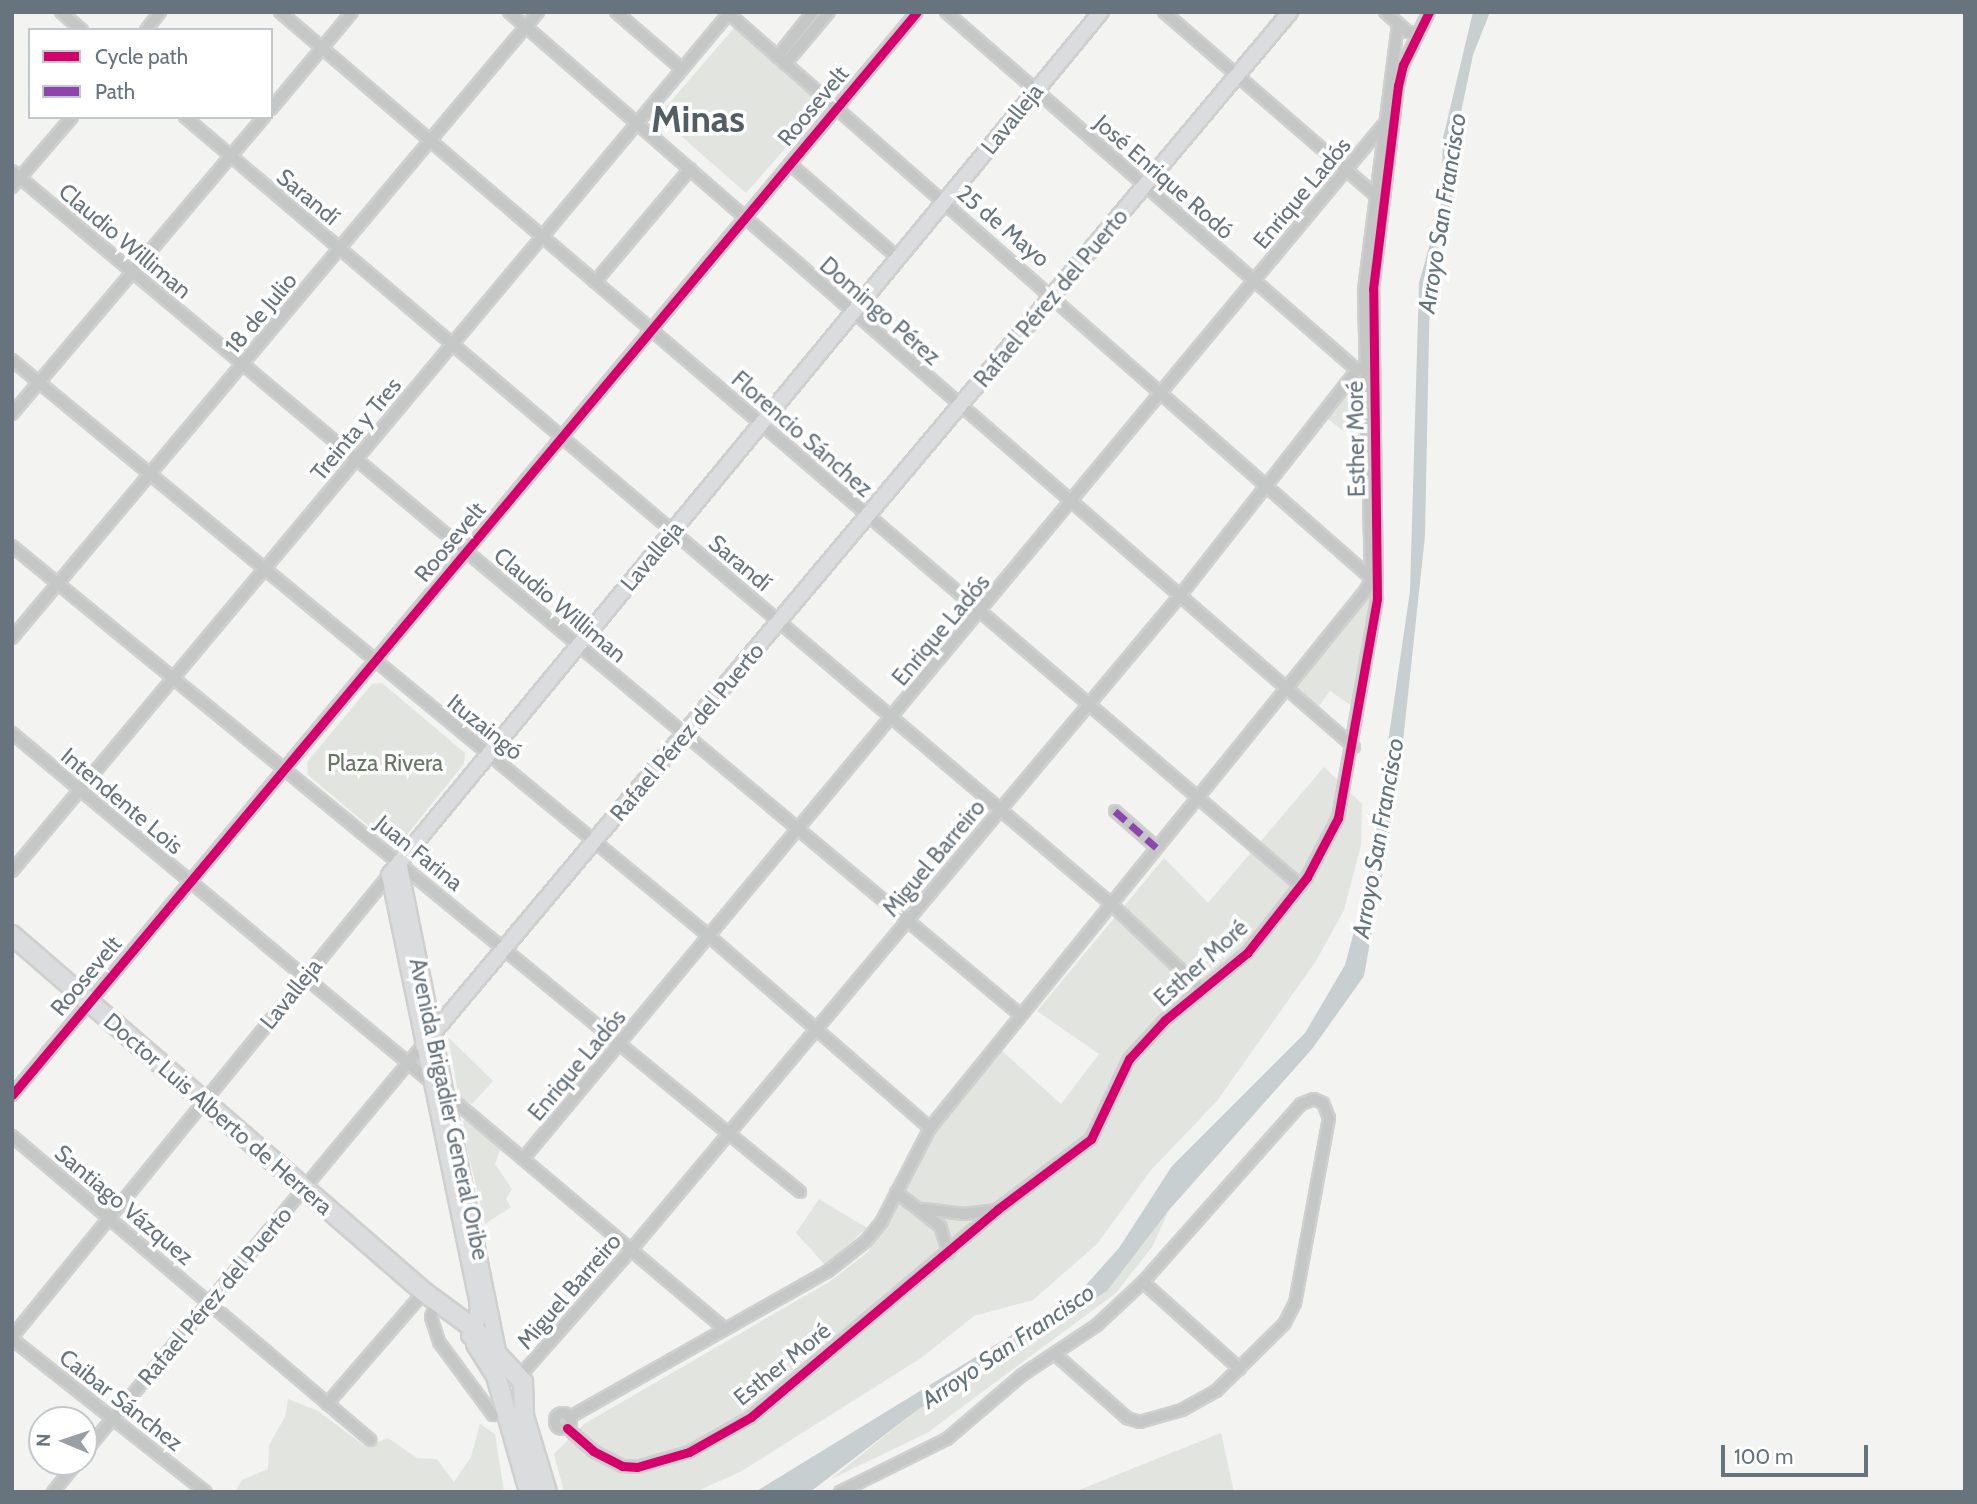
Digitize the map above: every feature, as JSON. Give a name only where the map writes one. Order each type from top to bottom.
[{"type":"highway","name":"Doctor Luis Alberto de Herrera","points":[[12,935],[429,1299],[499,1356],[517,1376]]},
{"type":"highway","name":"Doctor Luis Alberto de Herrera","points":[[471,1332],[486,1357],[529,1462]]},
{"type":"highway","points":[[523,1396],[514,1402],[501,1393],[504,1378],[517,1376],[525,1389],[523,1396],[529,1492]]},
{"type":"highway","points":[[529,1462],[547,1492]]},
{"type":"main road","name":"Lavalleja","points":[[389,875],[1101,12]]},
{"type":"main road","name":"Rafael Pérez del Puerto","points":[[423,1045],[1290,12]]},
{"type":"main road","name":"Avenida Brigadier General Oribe","points":[[399,862],[446,1094],[476,1266],[478,1311],[471,1332]]},
{"type":"main road","name":"Avenida Brigadier General Oribe","points":[[389,875],[431,1082],[499,1356]]},
{"type":"street","points":[[61,12],[80,28]]},
{"type":"street","points":[[148,28],[160,12]]},
{"type":"street","name":"Florencio Sánchez","points":[[280,12],[1300,885]]},
{"type":"street","points":[[273,107],[352,12]]},
{"type":"street","name":"Domingo Pérez","points":[[509,12],[1354,747]]},
{"type":"street","name":"18 de Julio","points":[[12,638],[538,12]]},
{"type":"street","points":[[616,12],[682,69]]},
{"type":"street","points":[[781,61],[813,12]]},
{"type":"street","points":[[781,61],[828,12]]},
{"type":"street","name":"Roosevelt","points":[[12,1095],[189,882],[288,771],[375,662],[917,12]]},
{"type":"street","name":"José Enrique Rodó","points":[[946,12],[1254,280],[1365,365]]},
{"type":"street","points":[[1164,12],[1378,198]]},
{"type":"street","points":[[1385,12],[1398,24],[1418,33]]},
{"type":"street","name":"Esther Moré","points":[[724,1328],[570,1417],[567,1428],[593,1451],[622,1466],[637,1467],[689,1452],[751,1417],[998,1209],[1091,1139],[1129,1059],[1202,990],[1247,953],[1300,885],[1338,818],[1354,747],[1374,580],[1364,290],[1403,65],[1429,12]]},
{"type":"street","name":"Treinta y Tres","points":[[12,871],[728,13]]},
{"type":"street","name":"25 de Mayo","points":[[728,13],[1053,295],[1374,580]]},
{"type":"street","name":"Esther Moré","points":[[1378,198],[1398,24]]},
{"type":"street","points":[[12,187],[16,175],[70,119]]},
{"type":"street","name":"Sarandí","points":[[187,119],[1109,902],[1202,990]]},
{"type":"street","points":[[12,414],[262,119]]},
{"type":"street","name":"Enrique Ladós","points":[[523,1159],[1164,394],[1254,280],[1385,123]]},
{"type":"street","points":[[790,164],[898,258]]},
{"type":"street","points":[[595,282],[690,169]]},
{"type":"street","name":"Claudio Williman","points":[[16,175],[1018,1014]]},
{"type":"street","name":"Ituzaingó","points":[[12,360],[709,936],[930,1128]]},
{"type":"street","name":"Miguel Barreiro","points":[[517,1376],[631,1250],[818,1028],[1179,597],[1365,365]]},
{"type":"street","name":"Juan Farina","points":[[12,546],[800,1192]]},
{"type":"street","points":[[724,1328],[828,1271],[874,1231],[930,1128],[1018,1014],[1374,580]]},
{"type":"street","name":"Intendente Lois","points":[[12,733],[724,1328]]},
{"type":"street","points":[[1115,811],[1156,847]]},
{"type":"street","name":"Lavalleja","points":[[12,1338],[389,875]]},
{"type":"street","name":"Rafael Pérez del Puerto","points":[[98,1436],[423,1045]]},
{"type":"street","points":[[840,1492],[947,1439],[1022,1375],[1097,1325],[1143,1282],[1301,1104],[1314,1099],[1323,1102],[1329,1118],[1295,1303],[1284,1324],[1240,1369],[1216,1391],[1182,1410],[1140,1422],[1128,1418],[1055,1354]]},
{"type":"street","name":"Santiago Vázquez","points":[[12,1136],[370,1440]]},
{"type":"street","points":[[896,1192],[923,1209],[947,1237],[949,1253]]},
{"type":"street","points":[[923,1209],[956,1214],[998,1209]]},
{"type":"street","points":[[1143,1282],[1240,1369]]},
{"type":"street","points":[[327,1404],[429,1299]]},
{"type":"street","points":[[429,1299],[431,1317],[439,1342],[493,1415]]},
{"type":"street","name":"Caibar Sánchez","points":[[12,1338],[206,1492]]},
{"type":"street","points":[[53,1492],[66,1476]]},
{"type":"green space","points":[[735,27],[824,104],[746,193],[658,116]]},
{"type":"green space","points":[[1358,381],[1362,384],[1363,447],[1327,418]]},
{"type":"green space","points":[[1373,588],[1355,708],[1330,691],[1319,706],[1295,689]]},
{"type":"green space","name":"Plaza Rivera","points":[[382,683],[465,753],[464,764],[401,842],[390,844],[308,775],[307,762],[372,684]]},
{"type":"green space","points":[[1324,767],[1362,804],[1361,845],[1344,910],[1316,961],[1217,1101],[1151,1170],[1097,1244],[1033,1300],[974,1316],[921,1358],[740,1472],[695,1492],[564,1492],[554,1454],[584,1424],[829,1282],[868,1252],[933,1135],[1002,1051],[1061,1104],[1099,1054],[1037,1011],[1164,858],[1208,903]]},
{"type":"green space","points":[[448,1037],[493,1081],[472,1104],[459,1098]]},
{"type":"green space","points":[[470,1117],[502,1145],[495,1164],[512,1189],[506,1199],[511,1207],[485,1224],[465,1139],[463,1121]]},
{"type":"green space","points":[[819,1199],[867,1228],[825,1265],[796,1233]]},
{"type":"green space","points":[[1169,1210],[1152,1247],[1116,1293],[927,1433],[831,1479],[916,1411],[1107,1291]]},
{"type":"green space","points":[[288,1399],[318,1411],[366,1447],[388,1438],[417,1458],[437,1459],[454,1482],[471,1457],[480,1424],[495,1434],[504,1492],[235,1492],[242,1480],[268,1469],[269,1445],[285,1417]]},
{"type":"green space","points":[[1221,1433],[1234,1492],[1074,1492]]},
{"type":"water","name":"Arroyo San Francisco","points":[[1473,12],[1490,12],[1473,55],[1456,136],[1452,201],[1430,285],[1425,536],[1399,779],[1364,976],[1312,1049],[1169,1210],[1107,1291],[916,1411],[810,1492],[755,1492],[1077,1295],[1119,1248],[1172,1166],[1305,1033],[1345,965],[1368,880],[1410,591],[1419,283],[1441,204],[1443,138]]},
{"type":"marked path","points":[[1115,811],[1156,847]]},
{"type":"cycle path","points":[[12,1095],[917,12]]},
{"type":"cycle path","points":[[567,1428],[593,1451],[622,1466],[637,1467],[689,1452],[751,1417],[998,1209],[1091,1139],[1129,1059],[1165,1020],[1247,953],[1307,877],[1338,818],[1377,598],[1373,289],[1398,86],[1403,65],[1429,12]]},
{"type":"district","name":"Minas","points":[[698,119]]}]
